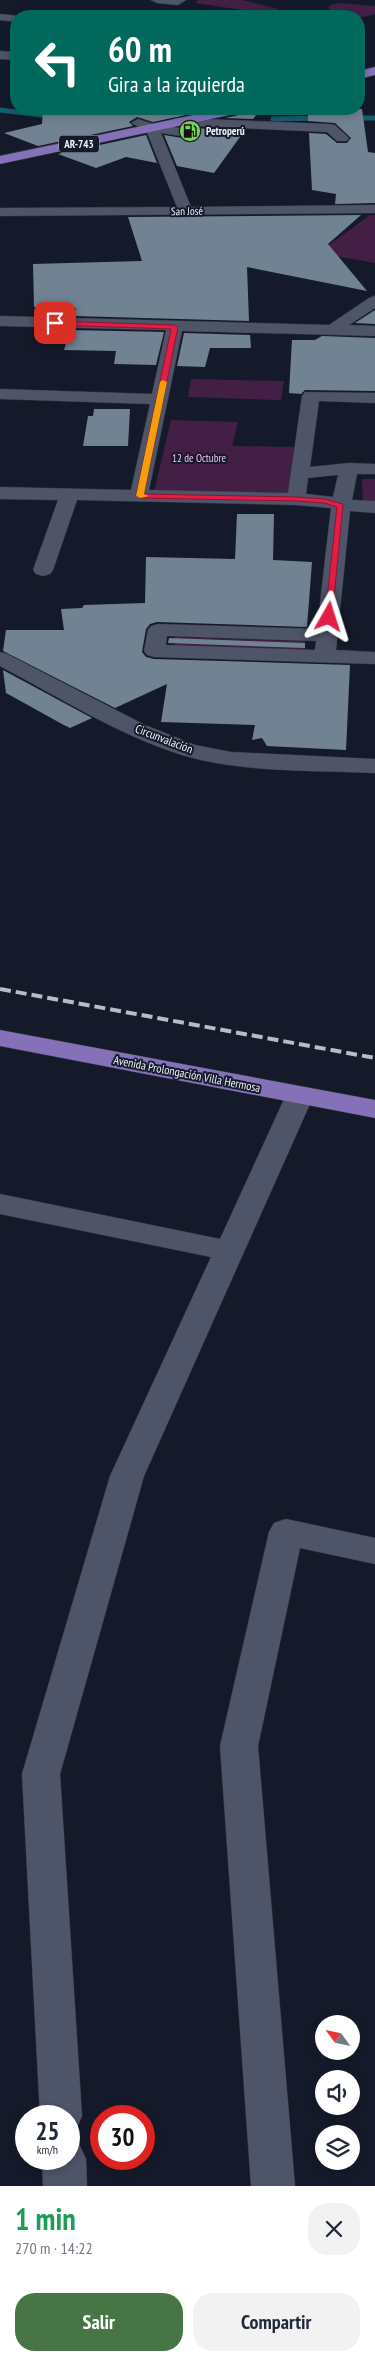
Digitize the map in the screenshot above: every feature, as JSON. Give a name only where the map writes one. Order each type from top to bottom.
[{"type":"main road","name":"AR-743","points":[[0,154],[138,123],[207,116]]},
{"type":"main road","name":"AR-743","points":[[0,160],[178,122]]},
{"type":"main road","name":"Avenida Prolongación Villa Hermosa","points":[[0,1038],[375,1109]]},
{"type":"street","points":[[157,0],[178,2],[180,0]]},
{"type":"street","points":[[178,122],[207,116],[330,128],[342,138]]},
{"type":"street","points":[[138,123],[152,128],[176,132],[209,133],[214,128],[207,116]]},
{"type":"street","points":[[152,128],[186,212]]},
{"type":"street","name":"San José","points":[[0,212],[375,209]]},
{"type":"street","points":[[332,330],[375,301]]},
{"type":"street","points":[[0,321],[375,331]]},
{"type":"street","points":[[140,496],[175,327]]},
{"type":"street","points":[[0,394],[160,399]]},
{"type":"street","points":[[296,499],[311,396],[375,398]]},
{"type":"street","points":[[300,473],[349,468],[375,469]]},
{"type":"street","points":[[324,657],[341,506],[349,468]]},
{"type":"street","points":[[0,494],[296,499],[325,501],[341,506],[375,507]]},
{"type":"street","points":[[43,570],[69,495]]},
{"type":"street","points":[[327,636],[158,630],[154,651],[375,658]]},
{"type":"street","name":"Circunvalación","points":[[0,658],[137,730],[189,750],[231,759],[375,766]]},
{"type":"street","points":[[60,2105],[40,1774],[127,1476],[300,1095]]},
{"type":"street","points":[[0,1204],[229,1251]]},
{"type":"street","points":[[273,2186],[239,1746],[286,1532],[375,1551]]},
{"type":"street","points":[[64,2170],[65,2186]]},
{"type":"green space","points":[[198,0],[242,0],[279,9],[241,10],[195,3]]},
{"type":"green space","points":[[340,3],[375,6],[375,14],[365,16],[365,10],[330,10],[328,8],[330,5]]},
{"type":"green space","points":[[370,215],[375,215],[375,263],[318,253]]},
{"type":"green space","points":[[191,379],[284,381],[281,400],[188,397]]},
{"type":"green space","name":"12 de Octubre","points":[[171,420],[238,422],[232,446],[296,447],[289,494],[154,492]]},
{"type":"green space","points":[[362,479],[375,479],[375,505],[363,504]]},
{"type":"green space","points":[[175,637],[305,641],[305,650],[174,645]]},
{"type":"building","points":[[43,115],[186,115],[153,122],[137,117],[129,122],[133,126],[38,146],[4,133],[42,124]]},
{"type":"building","points":[[239,115],[256,115],[253,119],[225,118]]},
{"type":"building","points":[[308,115],[363,115],[368,152],[375,153],[375,203],[335,204],[336,194],[312,190],[309,133],[326,134],[337,143],[347,143],[351,138],[335,123],[308,121]]},
{"type":"building","points":[[187,128],[245,130],[214,173],[177,166],[164,135],[182,138],[190,132]]},
{"type":"building","points":[[146,135],[157,163],[126,157],[96,168],[58,154]]},
{"type":"building","points":[[361,215],[328,244],[367,291],[247,267],[249,321],[74,316],[76,308],[34,307],[33,264],[142,261],[128,217]]},
{"type":"building","points":[[375,310],[375,324],[355,323]]},
{"type":"building","points":[[70,330],[164,332],[156,365],[114,364],[116,351],[64,350]]},
{"type":"building","points":[[184,333],[250,335],[251,348],[210,348],[205,367],[177,366]]},
{"type":"building","points":[[322,336],[375,338],[375,391],[305,390],[301,394],[289,393],[292,340],[315,340]]},
{"type":"building","points":[[94,409],[130,409],[128,446],[83,446],[88,416],[93,416]]},
{"type":"building","points":[[237,514],[274,514],[273,560],[312,562],[307,627],[157,622],[150,624],[146,629],[142,652],[146,657],[154,659],[350,665],[346,750],[267,746],[262,738],[252,740],[255,725],[161,722],[167,684],[115,708],[3,651],[6,630],[64,630],[61,609],[82,608],[84,605],[145,603],[146,557],[235,559]]},
{"type":"building","points":[[169,638],[305,643],[305,648],[168,643]]},
{"type":"building","points":[[3,670],[92,718],[70,728],[62,724],[6,693]]},
{"type":"waterway","points":[[0,110],[10,111]]},
{"type":"waterway","points":[[41,115],[58,117]]},
{"type":"waterway","points":[[273,119],[322,118]]},
{"type":"waterway","points":[[348,118],[375,118]]},
{"type":"railway","points":[[0,989],[375,1058]]},
{"type":"slow traffic","points":[[145,496],[140,496],[163,382]]},
{"type":"place","name":"Petroperú","points":[[190,131]]},
{"type":"route","points":[[55,323],[175,327],[140,496],[296,499],[325,501],[341,506],[329,617]]}]
